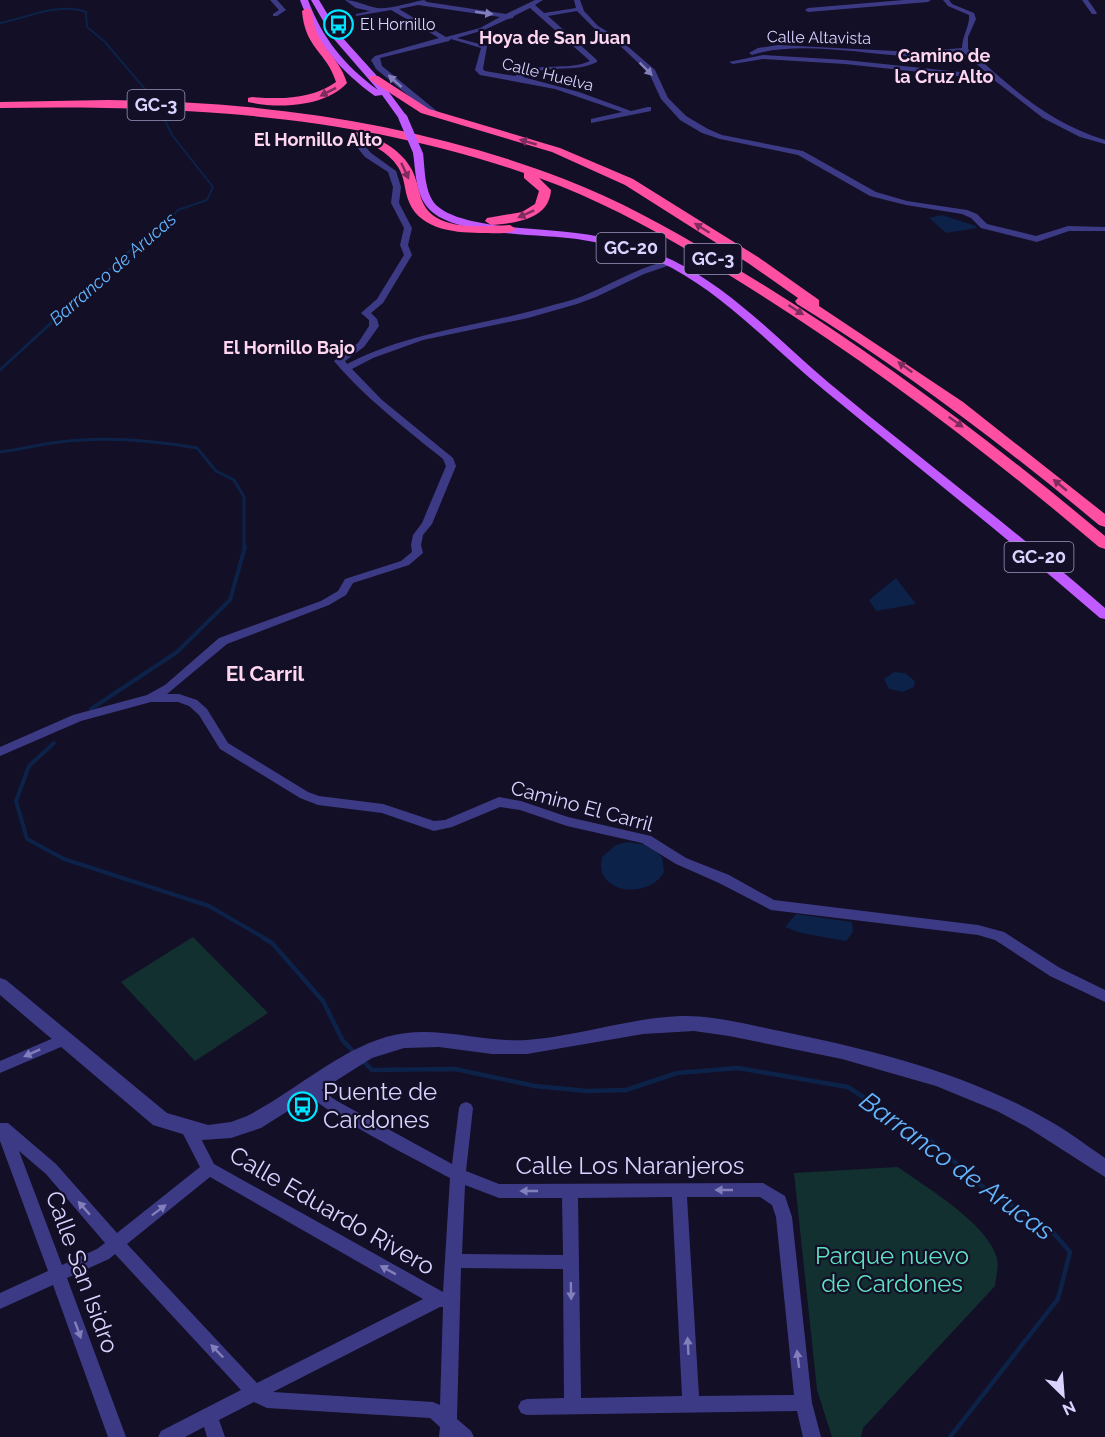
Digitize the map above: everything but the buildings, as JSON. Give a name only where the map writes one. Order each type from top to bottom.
[{"type":"highway","points":[[251,106],[298,101],[332,91],[342,83],[341,75],[324,57],[306,28],[305,6]]},
{"type":"highway","points":[[374,78],[406,102],[441,117],[556,150],[629,182],[753,260],[854,332]]},
{"type":"highway","name":"GC-3","points":[[0,95],[171,105],[251,106],[393,126],[497,152],[571,177],[627,200],[706,243],[854,332],[980,422],[1105,522]]},
{"type":"highway","name":"GC-3","points":[[0,105],[61,98]]},
{"type":"highway","name":"GC-3","points":[[251,106],[300,119],[388,133],[459,150],[559,182],[644,220],[799,312],[965,429],[1105,544]]},
{"type":"highway","points":[[300,119],[364,138],[391,152],[405,168],[415,203],[428,218],[462,228],[510,229]]},
{"type":"highway","points":[[435,212],[490,222],[517,218],[537,209],[546,196],[540,184],[507,165]]},
{"type":"main road","points":[[315,0],[336,36],[374,78],[403,118],[418,153],[423,193],[435,212]]},
{"type":"main road","points":[[305,6],[313,28],[344,66],[393,105]]},
{"type":"main road","name":"GC-20","points":[[435,212],[454,221],[584,236],[647,253],[672,263],[705,282],[732,302],[803,367],[1033,551],[1105,615]]},
{"type":"street","points":[[273,0],[283,10],[275,15]]},
{"type":"street","points":[[348,0],[358,8],[388,9],[450,39]]},
{"type":"street","points":[[441,117],[420,103],[375,60],[394,51],[450,39],[510,16],[540,0]]},
{"type":"street","points":[[577,0],[580,9],[596,27],[616,39],[652,72],[665,99],[683,118],[705,131],[720,137],[800,153],[873,194],[906,203],[964,212],[974,216],[984,226],[1003,231],[1038,239],[1068,228],[1105,229]]},
{"type":"street","points":[[808,10],[928,0]]},
{"type":"street","points":[[946,0],[950,5],[972,14],[973,19],[965,37],[965,50],[996,78],[1042,117],[1076,134],[1105,142]]},
{"type":"street","points":[[1085,0],[1094,13]]},
{"type":"street","points":[[358,15],[430,2],[510,16]]},
{"type":"street","points":[[518,77],[532,68],[581,67],[595,61],[531,5]]},
{"type":"street","points":[[543,15],[580,9]]},
{"type":"street","name":"Calle Huelva","points":[[450,39],[484,47],[479,70],[483,73],[518,77],[578,92],[630,113]]},
{"type":"street","name":"Calle Altavista","points":[[752,57],[751,51],[768,48],[839,48],[900,53],[965,50]]},
{"type":"street","points":[[900,53],[908,69]]},
{"type":"street","points":[[734,62],[752,57],[845,62],[996,78]]},
{"type":"street","name":"Calle Huelva","points":[[594,121],[648,109]]},
{"type":"street","points":[[151,698],[169,688],[223,640],[326,603],[342,593],[350,581],[405,563],[418,553],[416,544],[418,535],[428,524],[451,466],[448,458],[379,402],[339,362],[361,345],[374,326],[373,319],[365,313],[380,301],[408,255],[404,245],[408,228],[395,203],[397,187],[392,171],[368,155],[360,146]]},
{"type":"street","points":[[638,270],[647,253]]},
{"type":"street","points":[[345,369],[382,349],[561,306],[590,296],[638,270],[653,265],[672,263]]},
{"type":"street","name":"Camino El Carril","points":[[0,752],[77,718],[151,698],[179,698],[193,703],[203,712],[224,746],[304,795],[383,809],[434,826],[447,824],[499,802],[521,806],[567,821],[646,839],[681,861],[724,879],[771,905],[978,930],[999,936],[1056,972],[1105,996]]},
{"type":"street","points":[[0,985],[160,1119],[189,1130],[210,1133],[247,1124],[311,1089],[373,1049],[409,1040],[525,1047],[682,1023],[716,1026],[859,1054],[976,1094],[1035,1121],[1105,1169]]},
{"type":"street","points":[[0,1067],[63,1040]]},
{"type":"street","name":"Calle Los Naranjeros","points":[[311,1089],[332,1105],[458,1175],[499,1191],[763,1190],[779,1201],[784,1217],[803,1403],[812,1437]]},
{"type":"street","points":[[449,1430],[445,1299],[456,1261],[458,1175],[466,1108]]},
{"type":"street","points":[[2,1127],[51,1169],[115,1243],[256,1394],[267,1400],[433,1410],[449,1430],[465,1437]]},
{"type":"street","name":"Calle San Isidro","points":[[2,1127],[117,1437]]},
{"type":"street","name":"Calle Eduardo Rivero","points":[[189,1130],[209,1169],[445,1299]]},
{"type":"street","points":[[0,1301],[103,1254],[194,1184],[209,1169]]},
{"type":"street","points":[[570,1190],[573,1407]]},
{"type":"street","points":[[679,1190],[697,1405]]},
{"type":"street","points":[[456,1261],[571,1262]]},
{"type":"street","points":[[167,1437],[445,1299]]},
{"type":"street","points":[[527,1407],[803,1403]]},
{"type":"street","points":[[209,1417],[216,1437]]},
{"type":"green space","points":[[193,937],[268,1013],[195,1061],[121,982]]},
{"type":"green space","name":"Parque nuevo de Cardones","points":[[898,1167],[955,1207],[981,1232],[997,1258],[995,1286],[863,1428],[861,1437],[832,1437],[817,1390],[794,1173]]},
{"type":"water","points":[[942,215],[977,228],[946,233],[929,218]]},
{"type":"water","points":[[896,578],[916,604],[876,611],[869,600]]},
{"type":"water","points":[[894,672],[905,673],[915,681],[914,687],[903,692],[889,689],[884,679]]},
{"type":"water","points":[[627,842],[648,845],[662,857],[664,872],[657,881],[647,887],[624,889],[606,879],[601,869],[602,857],[616,845]]},
{"type":"water","points":[[796,914],[852,922],[853,932],[846,941],[801,933],[785,927]]},
{"type":"waterway","name":"Barranco de Arucas","points":[[0,23],[54,10],[75,9],[86,12],[87,27],[105,42],[156,102],[172,135],[213,187],[207,200],[178,210],[156,234],[143,242]]},
{"type":"waterway","name":"Barranco de Arucas","points":[[0,370],[135,246],[145,240]]},
{"type":"waterway","name":"Barranco de Arucas","points":[[0,452],[94,439],[146,441],[197,448],[216,471],[234,480],[244,497],[244,548]]},
{"type":"waterway","name":"Barranco de Arucas","points":[[91,709],[177,652],[230,600],[245,547]]},
{"type":"waterway","name":"Barranco de Arucas","points":[[54,743],[29,766],[16,801],[27,839],[64,859],[209,906],[266,939]]},
{"type":"waterway","name":"Barranco de Arucas","points":[[263,938],[272,943],[323,1001],[343,1041],[356,1054]]},
{"type":"waterway","name":"Barranco de Arucas","points":[[361,1059],[372,1070],[455,1069],[535,1086],[587,1091],[626,1090],[677,1073],[738,1068],[848,1087],[932,1142],[984,1188],[1051,1230],[1070,1252],[1058,1299],[950,1437]]},
{"type":"place","name":"El Hornillo","points":[[339,24]]},
{"type":"place","name":"Puente de Cardones","points":[[302,1106]]},
{"type":"district","name":"Hoya de San Juan","points":[[555,38]]},
{"type":"district","name":"Camino de la Cruz Alto","points":[[944,66]]},
{"type":"district","name":"El Hornillo Alto","points":[[318,140]]},
{"type":"district","name":"El Hornillo Bajo","points":[[289,348]]},
{"type":"district","name":"El Carril","points":[[265,674]]}]
